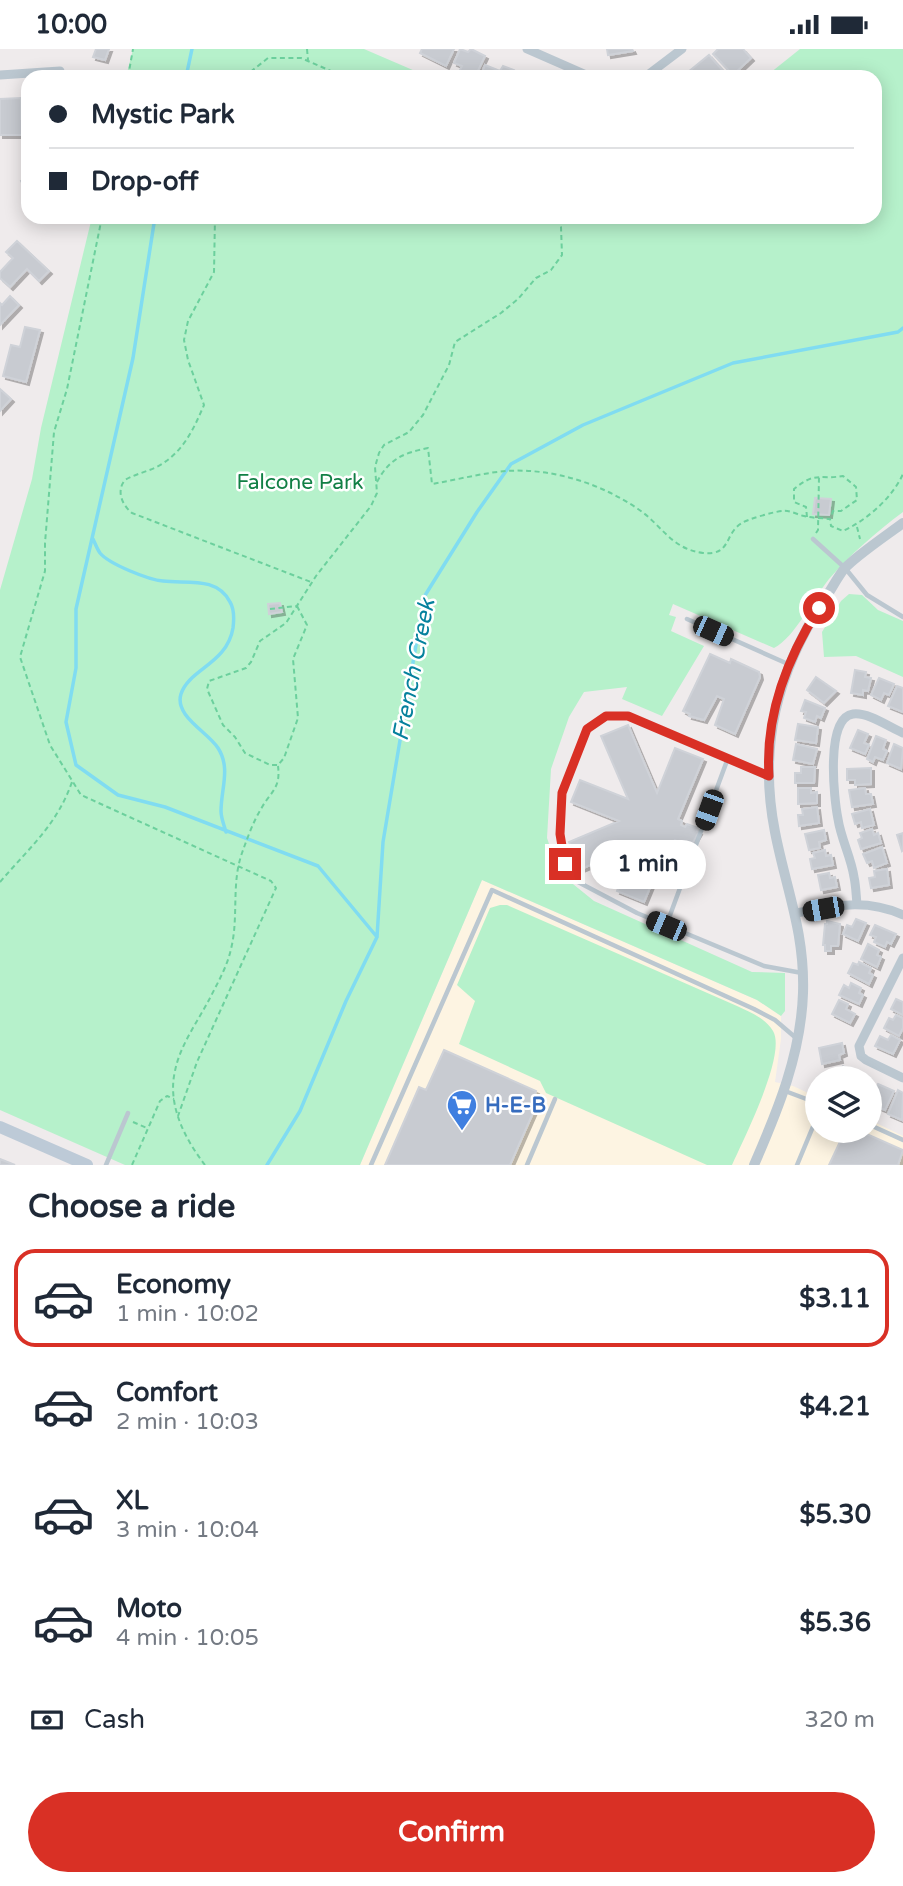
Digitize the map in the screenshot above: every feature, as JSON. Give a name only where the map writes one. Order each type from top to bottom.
[{"type":"main road","points":[[0,1127],[87,1165]]},
{"type":"street","points":[[527,49],[575,70]]},
{"type":"street","points":[[654,70],[682,49]]},
{"type":"street","points":[[0,75],[21,74]]},
{"type":"street","points":[[754,1165],[785,1090],[797,1039],[803,994],[796,913],[775,832],[769,776],[770,740],[777,701],[789,665],[810,621],[845,568],[903,523]]},
{"type":"street","points":[[857,904],[854,875],[838,821],[834,795],[833,762],[838,726],[845,717],[857,714],[903,733]]},
{"type":"street","points":[[796,913],[857,904],[903,915]]},
{"type":"street","points":[[903,958],[859,1045],[866,1060],[903,1078]]},
{"type":"lane","points":[[813,539],[845,568],[867,596],[903,617]]},
{"type":"lane","points":[[687,619],[789,665]]},
{"type":"lane","points":[[769,776],[628,716],[606,716],[587,729],[562,793],[560,834],[565,864],[578,882],[637,913],[764,966],[802,973]]},
{"type":"lane","points":[[666,926],[728,758]]},
{"type":"lane","points":[[371,1165],[492,890],[754,1009],[775,1020],[797,1039]]},
{"type":"lane","points":[[785,1090],[805,1098]]},
{"type":"lane","points":[[527,1165],[555,1100]]},
{"type":"lane","points":[[106,1165],[128,1112]]},
{"type":"lane","points":[[882,1130],[903,1140]]},
{"type":"lane","points":[[797,1165],[806,1143]]},
{"type":"path","points":[[129,70],[133,49]]},
{"type":"path","points":[[307,49],[308,61]]},
{"type":"path","points":[[253,70],[268,58],[301,58],[329,70]]},
{"type":"path","points":[[101,224],[67,389],[54,432],[45,543],[46,571],[20,657],[50,745],[81,795],[271,881],[276,888],[197,1062],[178,1116]]},
{"type":"path","points":[[215,224],[214,272],[188,321],[184,340],[204,405],[189,439],[173,456],[160,465],[125,480],[121,490],[123,503],[132,513],[312,582]]},
{"type":"path","points":[[297,606],[307,625],[293,659],[298,718],[285,758],[278,765],[270,765],[245,753],[223,725],[206,689],[209,681],[246,667],[260,641],[286,623],[312,582],[371,506],[377,493],[374,467],[384,445],[409,432],[423,415],[449,365],[455,342],[501,313],[518,299],[536,278],[551,270],[562,255],[560,224]]},
{"type":"path","points":[[377,483],[383,471],[396,457],[428,448],[432,484],[506,471],[540,472],[594,484],[640,510],[678,546],[705,553],[718,552],[726,547],[741,523],[784,510],[807,517],[831,519]]},
{"type":"path","points":[[807,517],[806,507],[794,502],[794,489],[812,477],[843,476],[856,488],[857,501],[841,511],[833,511],[831,526],[843,531],[857,525],[896,490],[903,474]]},
{"type":"path","points":[[813,539],[818,530],[819,475]]},
{"type":"path","points":[[857,525],[860,539]]},
{"type":"path","points":[[270,609],[297,606]]},
{"type":"path","points":[[205,1165],[191,1147],[178,1116],[175,1070],[185,1044],[223,974],[231,951],[239,866],[262,806],[271,797],[280,779],[278,765]]},
{"type":"path","points":[[0,882],[55,821],[64,806],[72,782]]},
{"type":"path","points":[[132,1165],[160,1101],[167,1096],[175,1100]]},
{"type":"path","points":[[125,1119],[148,1128]]},
{"type":"shaded area","points":[[482,880],[757,1000],[781,1016],[775,1082],[805,1092],[805,1143],[882,1143],[882,1126],[903,1136],[903,1165],[360,1165]]},
{"type":"green space","points":[[133,49],[364,49],[413,70],[128,70]]},
{"type":"green space","name":"Falcone Park","points":[[800,49],[903,49],[903,512],[837,570],[796,627],[774,648],[673,604],[669,615],[676,617],[671,631],[704,646],[662,716],[622,699],[627,687],[584,692],[569,717],[551,769],[547,838],[556,864],[568,880],[594,901],[752,972],[785,973],[785,1011],[781,1016],[757,1000],[482,880],[360,1165],[125,1165],[0,1110],[0,590],[32,479],[41,428],[90,224],[882,224],[882,70],[774,70]]},
{"type":"green space","points":[[849,594],[862,595],[878,610],[903,621],[903,677],[856,656],[824,657],[822,632],[841,601]]},
{"type":"green space","points":[[507,905],[737,1006],[770,1026],[776,1042],[769,1077],[732,1165],[707,1165],[546,1093],[540,1081],[459,1044],[475,1001],[457,985],[490,908]]},
{"type":"building","points":[[96,49],[109,49],[105,60],[93,57]]},
{"type":"building","points":[[422,49],[454,49],[446,66],[420,53]]},
{"type":"building","points":[[460,49],[468,52],[471,49],[485,56],[478,70],[460,70],[462,66],[454,63]]},
{"type":"building","points":[[607,49],[632,49],[633,51],[608,55]]},
{"type":"building","points":[[718,49],[743,49],[751,58],[738,70],[728,70],[713,54]]},
{"type":"building","points":[[709,55],[722,70],[691,70]]},
{"type":"building","points":[[485,65],[498,70],[483,70]]},
{"type":"building","points":[[21,98],[21,135],[0,135],[0,99]]},
{"type":"building","points":[[17,241],[49,271],[39,281],[27,269],[10,287],[0,278],[0,272],[13,258],[6,252]]},
{"type":"building","points":[[10,296],[19,305],[0,325],[0,303],[2,305]]},
{"type":"building","points":[[25,327],[40,330],[26,382],[3,376],[11,345],[20,347]]},
{"type":"building","points":[[0,389],[11,399],[0,411]]},
{"type":"building","points":[[815,498],[831,499],[829,515],[813,514]]},
{"type":"building","points":[[280,603],[282,612],[269,614],[268,604]]},
{"type":"building","points":[[710,654],[730,663],[731,659],[759,672],[760,677],[735,734],[715,725],[724,699],[717,696],[704,720],[689,716],[690,714],[683,711]]},
{"type":"building","points":[[855,670],[866,672],[865,677],[871,678],[868,691],[863,690],[863,695],[851,693]]},
{"type":"building","points":[[816,677],[836,691],[824,703],[807,690]]},
{"type":"building","points":[[879,678],[894,684],[889,695],[884,693],[881,700],[871,695]]},
{"type":"building","points":[[897,686],[903,688],[903,712],[888,706]]},
{"type":"building","points":[[805,700],[825,708],[821,718],[817,716],[815,722],[804,718],[806,712],[801,711]]},
{"type":"building","points":[[798,724],[818,727],[816,743],[795,740]]},
{"type":"building","points":[[628,725],[657,793],[675,748],[703,759],[678,819],[682,821],[681,825],[698,828],[699,832],[689,849],[678,845],[679,842],[675,840],[673,844],[669,842],[644,902],[617,891],[636,846],[581,869],[569,842],[619,821],[571,802],[580,780],[628,799],[601,736]]},
{"type":"building","points":[[858,730],[868,734],[864,743],[869,745],[865,754],[850,748]]},
{"type":"building","points":[[876,736],[886,740],[883,749],[887,751],[883,760],[875,757],[873,762],[867,759]]},
{"type":"building","points":[[796,744],[817,749],[813,764],[793,760]]},
{"type":"building","points":[[894,744],[903,748],[901,769],[887,763]]},
{"type":"building","points":[[801,767],[815,767],[814,783],[795,783],[795,773],[801,773]]},
{"type":"building","points":[[871,768],[871,784],[855,785],[855,780],[847,780],[847,769]]},
{"type":"building","points":[[798,788],[811,788],[811,793],[817,792],[817,803],[798,804]]},
{"type":"building","points":[[865,788],[866,794],[871,794],[873,804],[852,807],[849,790]]},
{"type":"building","points":[[817,807],[819,823],[799,826],[798,815],[803,815],[802,809]]},
{"type":"building","points":[[870,809],[874,825],[862,828],[861,822],[855,824],[852,814]]},
{"type":"building","points":[[872,829],[874,835],[878,833],[881,843],[861,849],[858,840],[862,838],[860,833]]},
{"type":"building","points":[[824,830],[826,840],[819,842],[820,848],[809,850],[805,834]]},
{"type":"building","points":[[903,833],[903,850],[902,851],[897,835]]},
{"type":"building","points":[[882,847],[887,863],[874,868],[872,861],[867,863],[863,854]]},
{"type":"building","points":[[825,850],[826,856],[831,855],[833,865],[812,869],[810,859],[815,858],[813,853]]},
{"type":"building","points":[[887,869],[889,885],[871,888],[869,878],[875,877],[874,871]]},
{"type":"building","points":[[829,873],[830,878],[835,877],[837,887],[821,890],[818,875]]},
{"type":"building","points":[[856,919],[866,923],[858,941],[843,934],[847,925],[852,927]]},
{"type":"building","points":[[827,921],[840,924],[838,946],[831,946],[831,951],[825,951],[823,945]]},
{"type":"building","points":[[875,925],[896,934],[891,944],[887,942],[885,947],[874,942],[876,937],[870,935]]},
{"type":"building","points":[[868,944],[879,950],[877,955],[881,957],[877,967],[861,959]]},
{"type":"building","points":[[859,962],[871,968],[869,973],[873,975],[869,984],[848,973],[853,963],[858,965]]},
{"type":"building","points":[[851,983],[861,988],[859,993],[863,995],[859,1004],[839,995],[844,985],[849,988]]},
{"type":"building","points":[[896,999],[903,1002],[903,1015],[891,1009]]},
{"type":"building","points":[[839,1000],[848,1004],[846,1009],[855,1014],[850,1023],[832,1014]]},
{"type":"building","points":[[896,1015],[903,1018],[903,1028],[899,1036],[884,1028],[889,1018],[893,1020]]},
{"type":"building","points":[[891,1035],[900,1040],[893,1054],[875,1046],[880,1036],[888,1040]]},
{"type":"building","points":[[842,1043],[844,1053],[839,1055],[840,1060],[822,1064],[819,1048]]},
{"type":"building","name":"H-E-B","points":[[444,1050],[536,1091],[534,1097],[539,1099],[510,1165],[385,1165],[419,1087],[426,1090]]},
{"type":"building","points":[[882,1086],[894,1091],[885,1110],[882,1109]]},
{"type":"building","points":[[898,1090],[903,1093],[902,1120],[888,1114]]},
{"type":"building","points":[[882,1141],[903,1150],[898,1165],[829,1165],[839,1143],[882,1143]]},
{"type":"building","points":[[0,1159],[15,1165],[0,1165]]},
{"type":"waterway","points":[[188,70],[192,49]]},
{"type":"waterway","points":[[154,224],[133,358],[76,609],[76,668],[66,722],[76,765],[118,795],[165,807],[318,866],[377,937]]},
{"type":"waterway","name":"French Creek","points":[[267,1165],[300,1111],[346,1001],[377,937],[383,842],[424,597],[477,512],[511,464],[583,425],[733,363],[898,332],[903,328]]},
{"type":"waterway","points":[[93,539],[100,553],[120,566],[157,580],[209,585],[224,594],[232,605],[234,622],[229,640],[216,658],[185,685],[180,702],[187,717],[213,742],[222,756],[225,771],[221,814],[226,832]]},
{"type":"place","name":"H-E-B","points":[[462,1132]]},
{"type":"route","points":[[565,864],[560,834],[562,793],[587,729],[606,716],[628,716],[769,776],[770,740],[784,676],[796,648],[819,608]]}]
